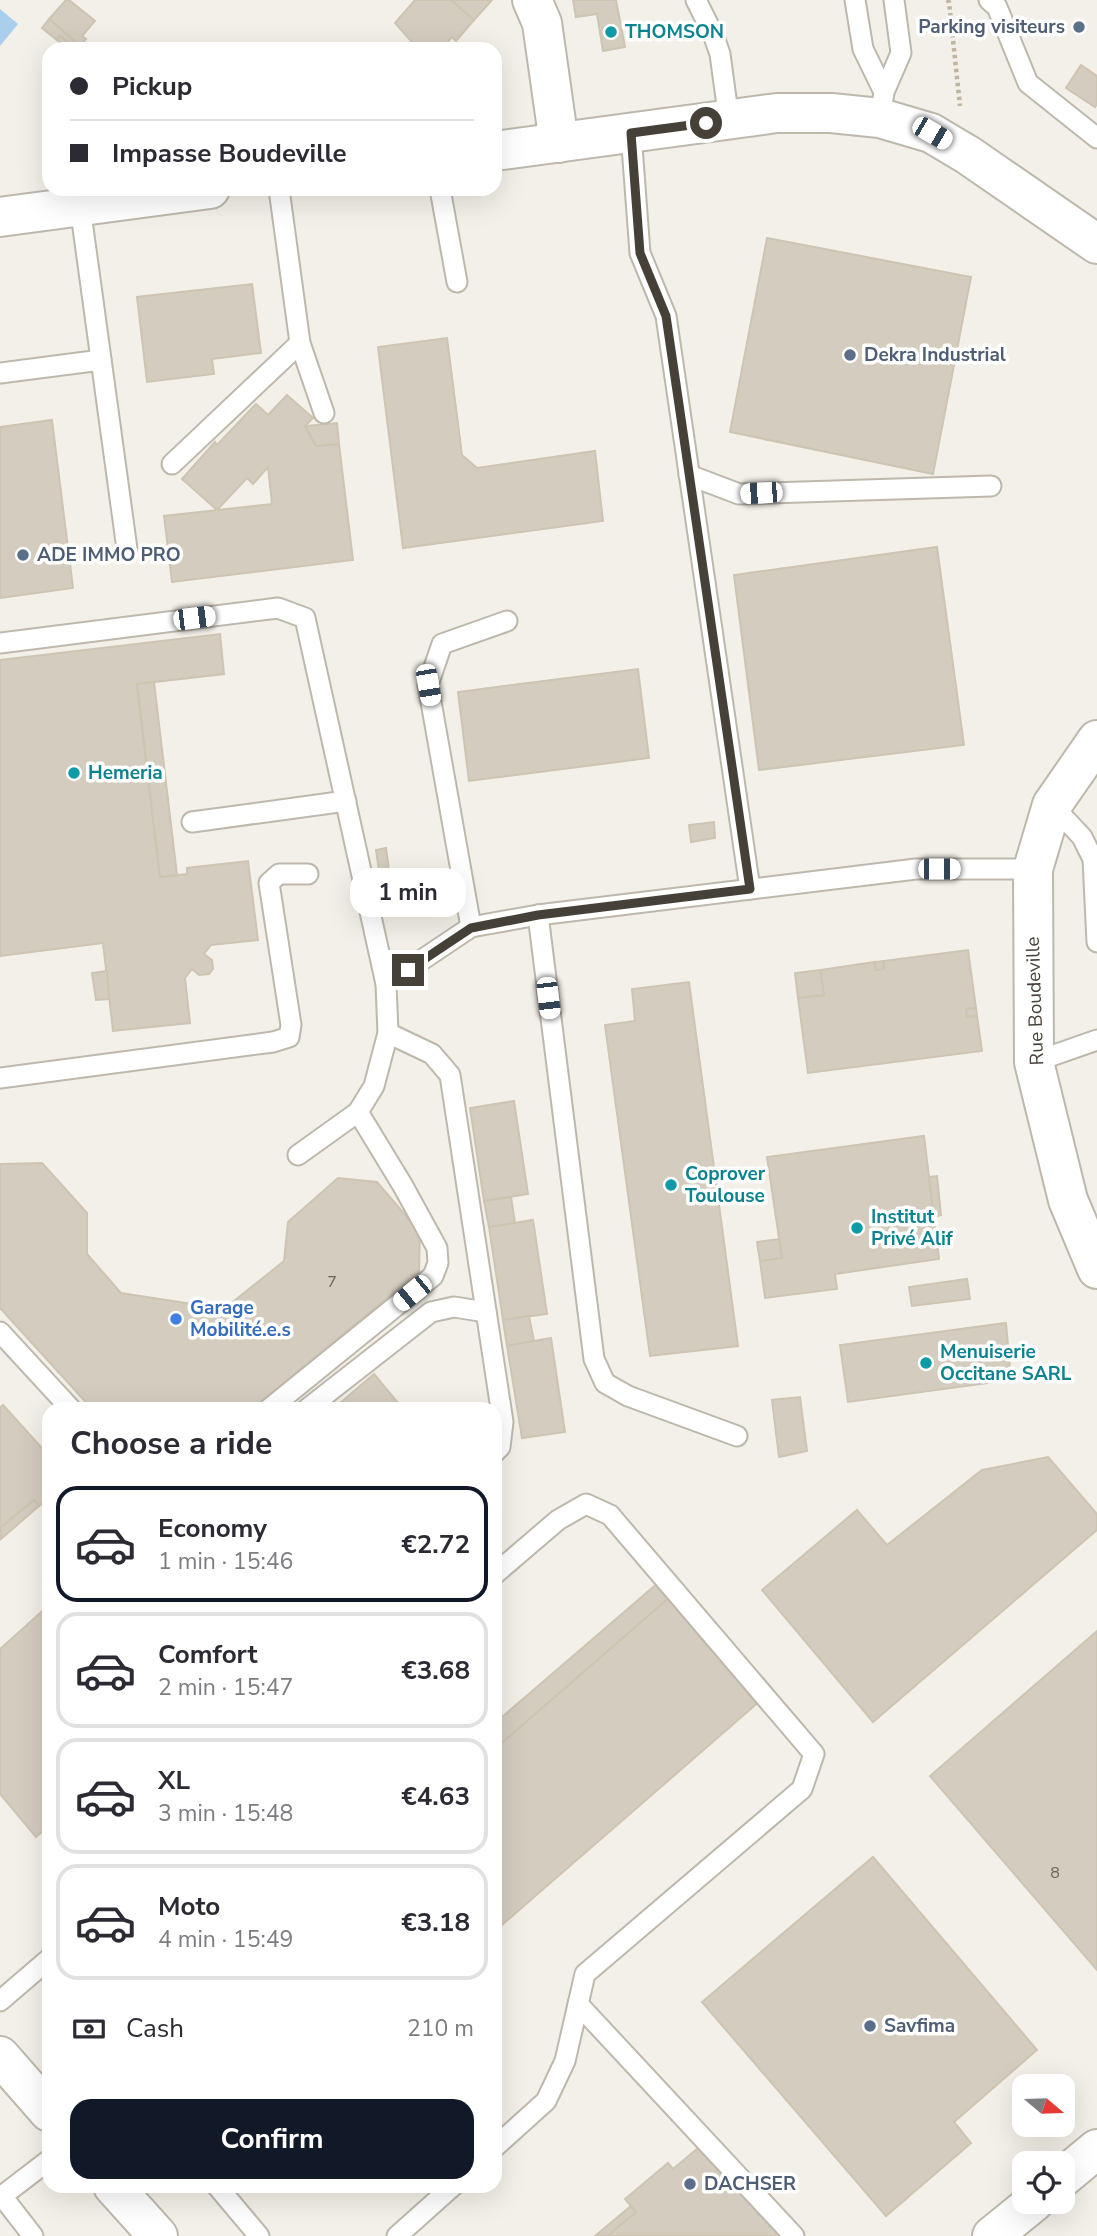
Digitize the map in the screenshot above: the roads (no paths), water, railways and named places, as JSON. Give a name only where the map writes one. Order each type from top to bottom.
[{"type":"street","points":[[532,0],[542,23],[559,143]]},
{"type":"street","points":[[502,150],[777,113],[831,113],[882,105],[968,155],[1097,244]]},
{"type":"street","points":[[0,217],[156,196]]},
{"type":"street","name":"Rue Boudeville","points":[[1097,740],[1052,805],[1032,869],[1034,1062],[1068,1200],[1097,1269]]},
{"type":"street","points":[[0,2056],[42,2104]]},
{"type":"street","points":[[1075,2167],[1097,2149]]},
{"type":"street","points":[[119,2193],[158,2236]]},
{"type":"street","points":[[992,2236],[1019,2214]]},
{"type":"lane","points":[[696,0],[720,54],[729,120]]},
{"type":"lane","points":[[855,0],[863,49],[882,105]]},
{"type":"lane","points":[[882,105],[901,54],[894,0]]},
{"type":"lane","points":[[989,0],[997,7],[1028,83],[1097,138]]},
{"type":"lane","points":[[631,133],[640,253],[666,316],[750,889]]},
{"type":"lane","points":[[280,196],[300,342],[324,414]]},
{"type":"lane","points":[[441,196],[457,282]]},
{"type":"lane","points":[[80,206],[127,549]]},
{"type":"lane","points":[[172,464],[300,342]]},
{"type":"lane","points":[[0,373],[102,360]]},
{"type":"lane","points":[[689,475],[739,494],[991,485]]},
{"type":"lane","points":[[0,643],[278,608],[305,618],[386,984],[388,1033],[374,1086],[358,1112],[298,1155]]},
{"type":"lane","points":[[471,928],[428,685],[442,644],[508,621]]},
{"type":"lane","points":[[192,822],[346,800]]},
{"type":"lane","points":[[1052,805],[1082,836],[1093,859],[1097,942]]},
{"type":"lane","points":[[386,984],[471,928],[538,915],[916,869],[1032,869]]},
{"type":"lane","points":[[0,1078],[273,1042],[289,1037],[291,1025],[269,883],[279,874],[308,874]]},
{"type":"lane","points":[[538,915],[594,1359],[605,1383],[628,1396],[737,1436]]},
{"type":"lane","points":[[388,1033],[432,1054],[450,1075],[500,1402]]},
{"type":"lane","points":[[1034,1062],[1097,1040]]},
{"type":"lane","points":[[278,1402],[433,1276],[439,1263],[437,1248],[358,1112]]},
{"type":"lane","points":[[316,1402],[431,1312],[454,1307],[486,1312]]},
{"type":"lane","points":[[0,1332],[65,1402]]},
{"type":"lane","points":[[502,1568],[558,1520],[586,1504],[610,1515],[814,1754],[802,1789],[584,1974],[565,2061],[546,2101],[502,2141]]},
{"type":"lane","points":[[0,2001],[42,1965]]},
{"type":"lane","points":[[578,2004],[794,2236]]},
{"type":"lane","points":[[33,2236],[1,2195],[42,2165]]},
{"type":"lane","points":[[223,2193],[259,2236]]},
{"type":"lane","points":[[397,2236],[445,2193]]},
{"type":"water","points":[[0,9],[18,24],[0,46]]},
{"type":"place","name":"Parking visiteurs","points":[[1079,27]]},
{"type":"place","name":"THOMSON","points":[[611,32]]},
{"type":"place","name":"Dekra Industrial","points":[[850,355]]},
{"type":"place","name":"ADE IMMO PRO","points":[[23,555]]},
{"type":"place","name":"Hemeria","points":[[74,773]]},
{"type":"place","name":"Coprover Toulouse","points":[[671,1185]]},
{"type":"place","name":"Institut Privé Alif","points":[[857,1228]]},
{"type":"place","name":"Garage Mobilité.e.s","points":[[176,1319]]},
{"type":"place","name":"Menuiserie Occitane SARL","points":[[926,1363]]},
{"type":"place","name":"Savfima","points":[[870,2026]]},
{"type":"place","name":"DACHSER","points":[[690,2184]]}]
